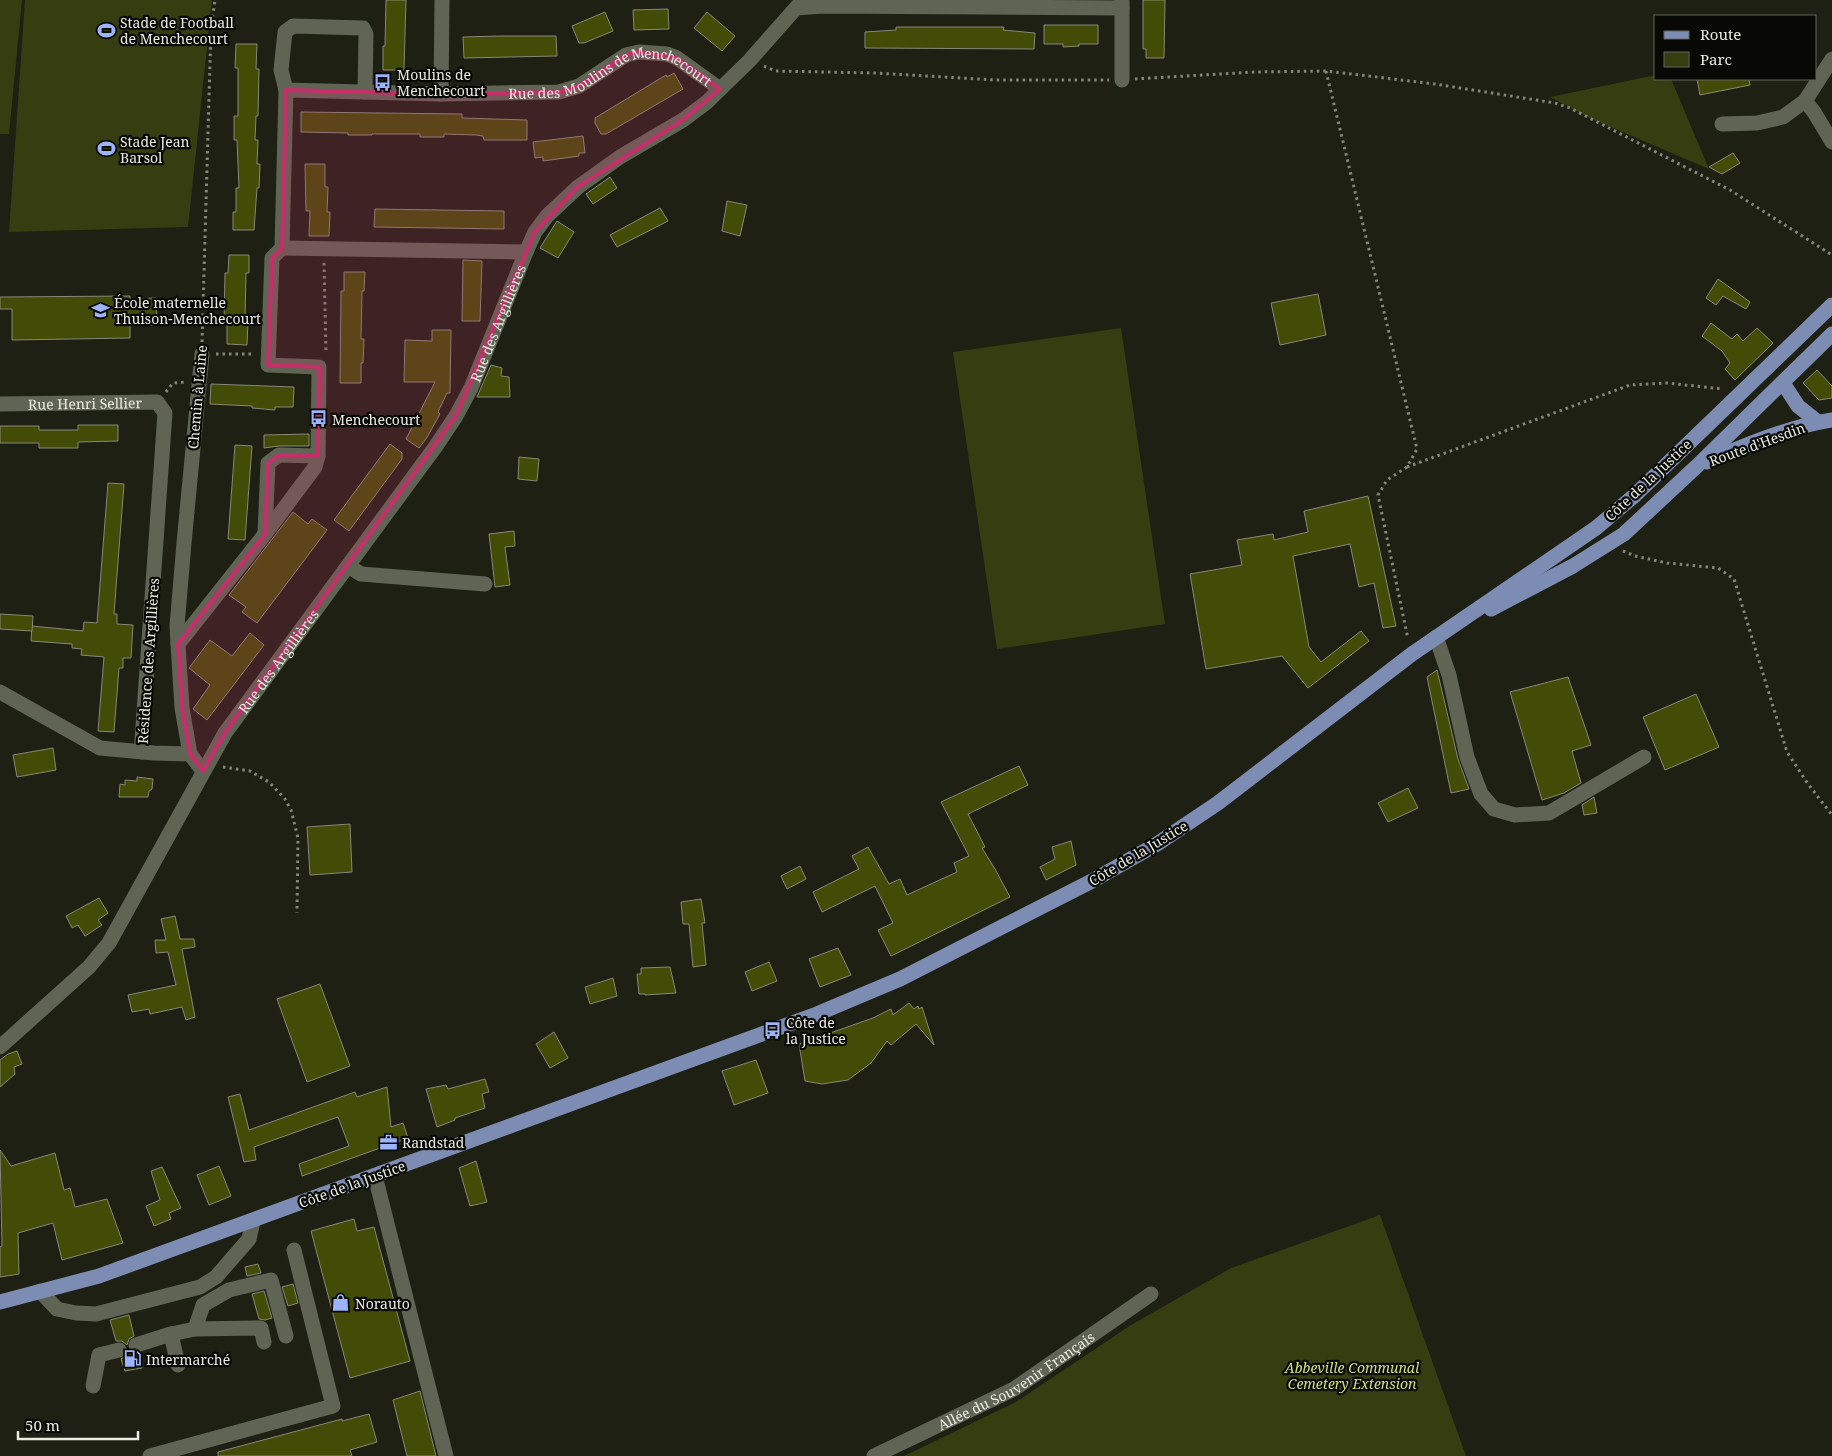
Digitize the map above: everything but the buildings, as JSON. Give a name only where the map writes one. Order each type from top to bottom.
[{"type":"main road","name":"Côte de la Justice","points":[[2,1300],[100,1276],[817,1014],[900,979],[1092,881],[1158,844],[1218,803],[1412,654],[1596,528],[1634,496],[1832,305]]},
{"type":"main road","name":"Côte de la Justice","points":[[1440,634],[1523,593],[1609,545],[1635,524],[1697,466],[1832,334]]},
{"type":"main road","name":"Route d'Hesdin","points":[[1783,383],[1798,406],[1825,421]]},
{"type":"main road","name":"Route d'Hesdin","points":[[1697,466],[1754,442],[1825,421]]},
{"type":"street","points":[[441,94],[442,0]]},
{"type":"street","points":[[799,4],[823,6],[971,3],[1122,4],[1122,80]]},
{"type":"street","name":"Rue des Argillières","points":[[0,1047],[90,967],[110,944],[225,732],[436,446],[456,416],[471,388],[535,232],[547,216],[578,187],[620,157],[684,120],[750,60],[799,4]]},
{"type":"street","points":[[205,768],[190,754],[182,708],[178,644],[316,467],[318,456],[318,367],[268,366],[272,258],[282,248],[286,90],[281,70],[286,32],[292,26],[362,28],[366,34],[365,92]]},
{"type":"street","name":"Rue des Moulins de Menchecourt","points":[[286,90],[441,94],[559,92],[579,86],[626,56],[639,52],[667,54],[677,58],[720,89]]},
{"type":"street","points":[[1722,124],[1757,123],[1783,117],[1805,101],[1832,59]]},
{"type":"street","points":[[1805,101],[1832,142]]},
{"type":"street","name":"Rue des Argillières","points":[[282,248],[526,252]]},
{"type":"street","name":"Chemin à Laine","points":[[178,644],[177,626],[202,354]]},
{"type":"street","name":"Rue Henri Sellier","points":[[0,404],[161,408]]},
{"type":"street","name":"Résidence des Argillières","points":[[0,692],[100,748],[142,752],[161,408]]},
{"type":"street","points":[[265,534],[268,463],[279,455],[318,456]]},
{"type":"street","points":[[348,566],[361,574],[485,584]]},
{"type":"street","points":[[1440,634],[1467,757],[1481,794],[1494,809],[1515,815],[1549,813],[1644,757]]},
{"type":"street","points":[[142,752],[190,754]]},
{"type":"street","points":[[375,1176],[446,1456]]},
{"type":"street","points":[[40,1291],[57,1309],[76,1313],[96,1314],[200,1287],[216,1277],[249,1240],[253,1221]]},
{"type":"street","points":[[150,1456],[333,1406],[294,1250]]},
{"type":"street","points":[[136,1345],[170,1334],[195,1329],[262,1335],[284,1328],[271,1280],[229,1290],[203,1305],[195,1329]]},
{"type":"street","name":"Allée du Souvenir Français","points":[[874,1456],[1014,1388],[1151,1294]]},
{"type":"street","points":[[170,1334],[178,1364]]},
{"type":"street","points":[[93,1386],[100,1356],[119,1350]]},
{"type":"path","name":"Chemin à Laine","points":[[202,354],[211,29],[215,0]]},
{"type":"path","points":[[750,60],[775,71],[995,80],[1122,80],[1254,72],[1326,71],[1537,100],[1570,108],[1730,190],[1832,255]]},
{"type":"path","points":[[1326,71],[1417,449],[1407,467]]},
{"type":"path","points":[[318,367],[326,360],[324,248]]},
{"type":"path","points":[[202,354],[268,354]]},
{"type":"path","points":[[161,408],[173,384],[199,380]]},
{"type":"path","points":[[1412,654],[1378,495],[1386,480],[1407,467],[1630,385],[1667,383],[1741,393]]},
{"type":"path","points":[[1609,545],[1635,556],[1667,563],[1718,568],[1734,579],[1787,752],[1808,784],[1832,815]]},
{"type":"path","points":[[205,768],[250,771],[269,782],[285,799],[291,810],[298,838],[297,913]]},
{"type":"highlighted area","points":[[639,52],[677,58],[720,89],[683,120],[578,187],[535,232],[456,416],[225,733],[203,771],[190,754],[182,708],[178,644],[265,534],[268,463],[279,455],[318,456],[319,367],[268,365],[272,258],[282,248],[286,90],[441,94],[559,92],[579,86],[626,55]]},
{"type":"green space","points":[[0,0],[22,0],[9,134],[0,134]]},
{"type":"green space","name":"Stade Jean Barsol","points":[[25,0],[212,0],[188,227],[9,232]]},
{"type":"green space","points":[[1654,75],[1654,80],[1671,80],[1709,169],[1592,119],[1550,97]]},
{"type":"green space","points":[[1121,328],[1165,624],[997,649],[953,352]]},
{"type":"green space","name":"Abbeville Communal Cemetery Extension","points":[[1380,1215],[1466,1456],[904,1456],[1016,1402],[1131,1325],[1231,1268]]},
{"type":"place","name":"Stade de Football de Menchecourt","points":[[106,30]]},
{"type":"place","name":"Moulins de Menchecourt","points":[[383,82]]},
{"type":"place","name":"Stade Jean Barsol","points":[[106,149]]},
{"type":"place","name":"École maternelle Thuison-Menchecourt","points":[[100,310]]},
{"type":"place","name":"Menchecourt","points":[[318,419]]},
{"type":"place","name":"Côte de la Justice","points":[[772,1030]]},
{"type":"place","name":"Randstad","points":[[388,1142]]},
{"type":"place","name":"Norauto","points":[[341,1303]]},
{"type":"place","name":"Intermarché","points":[[132,1359]]}]
